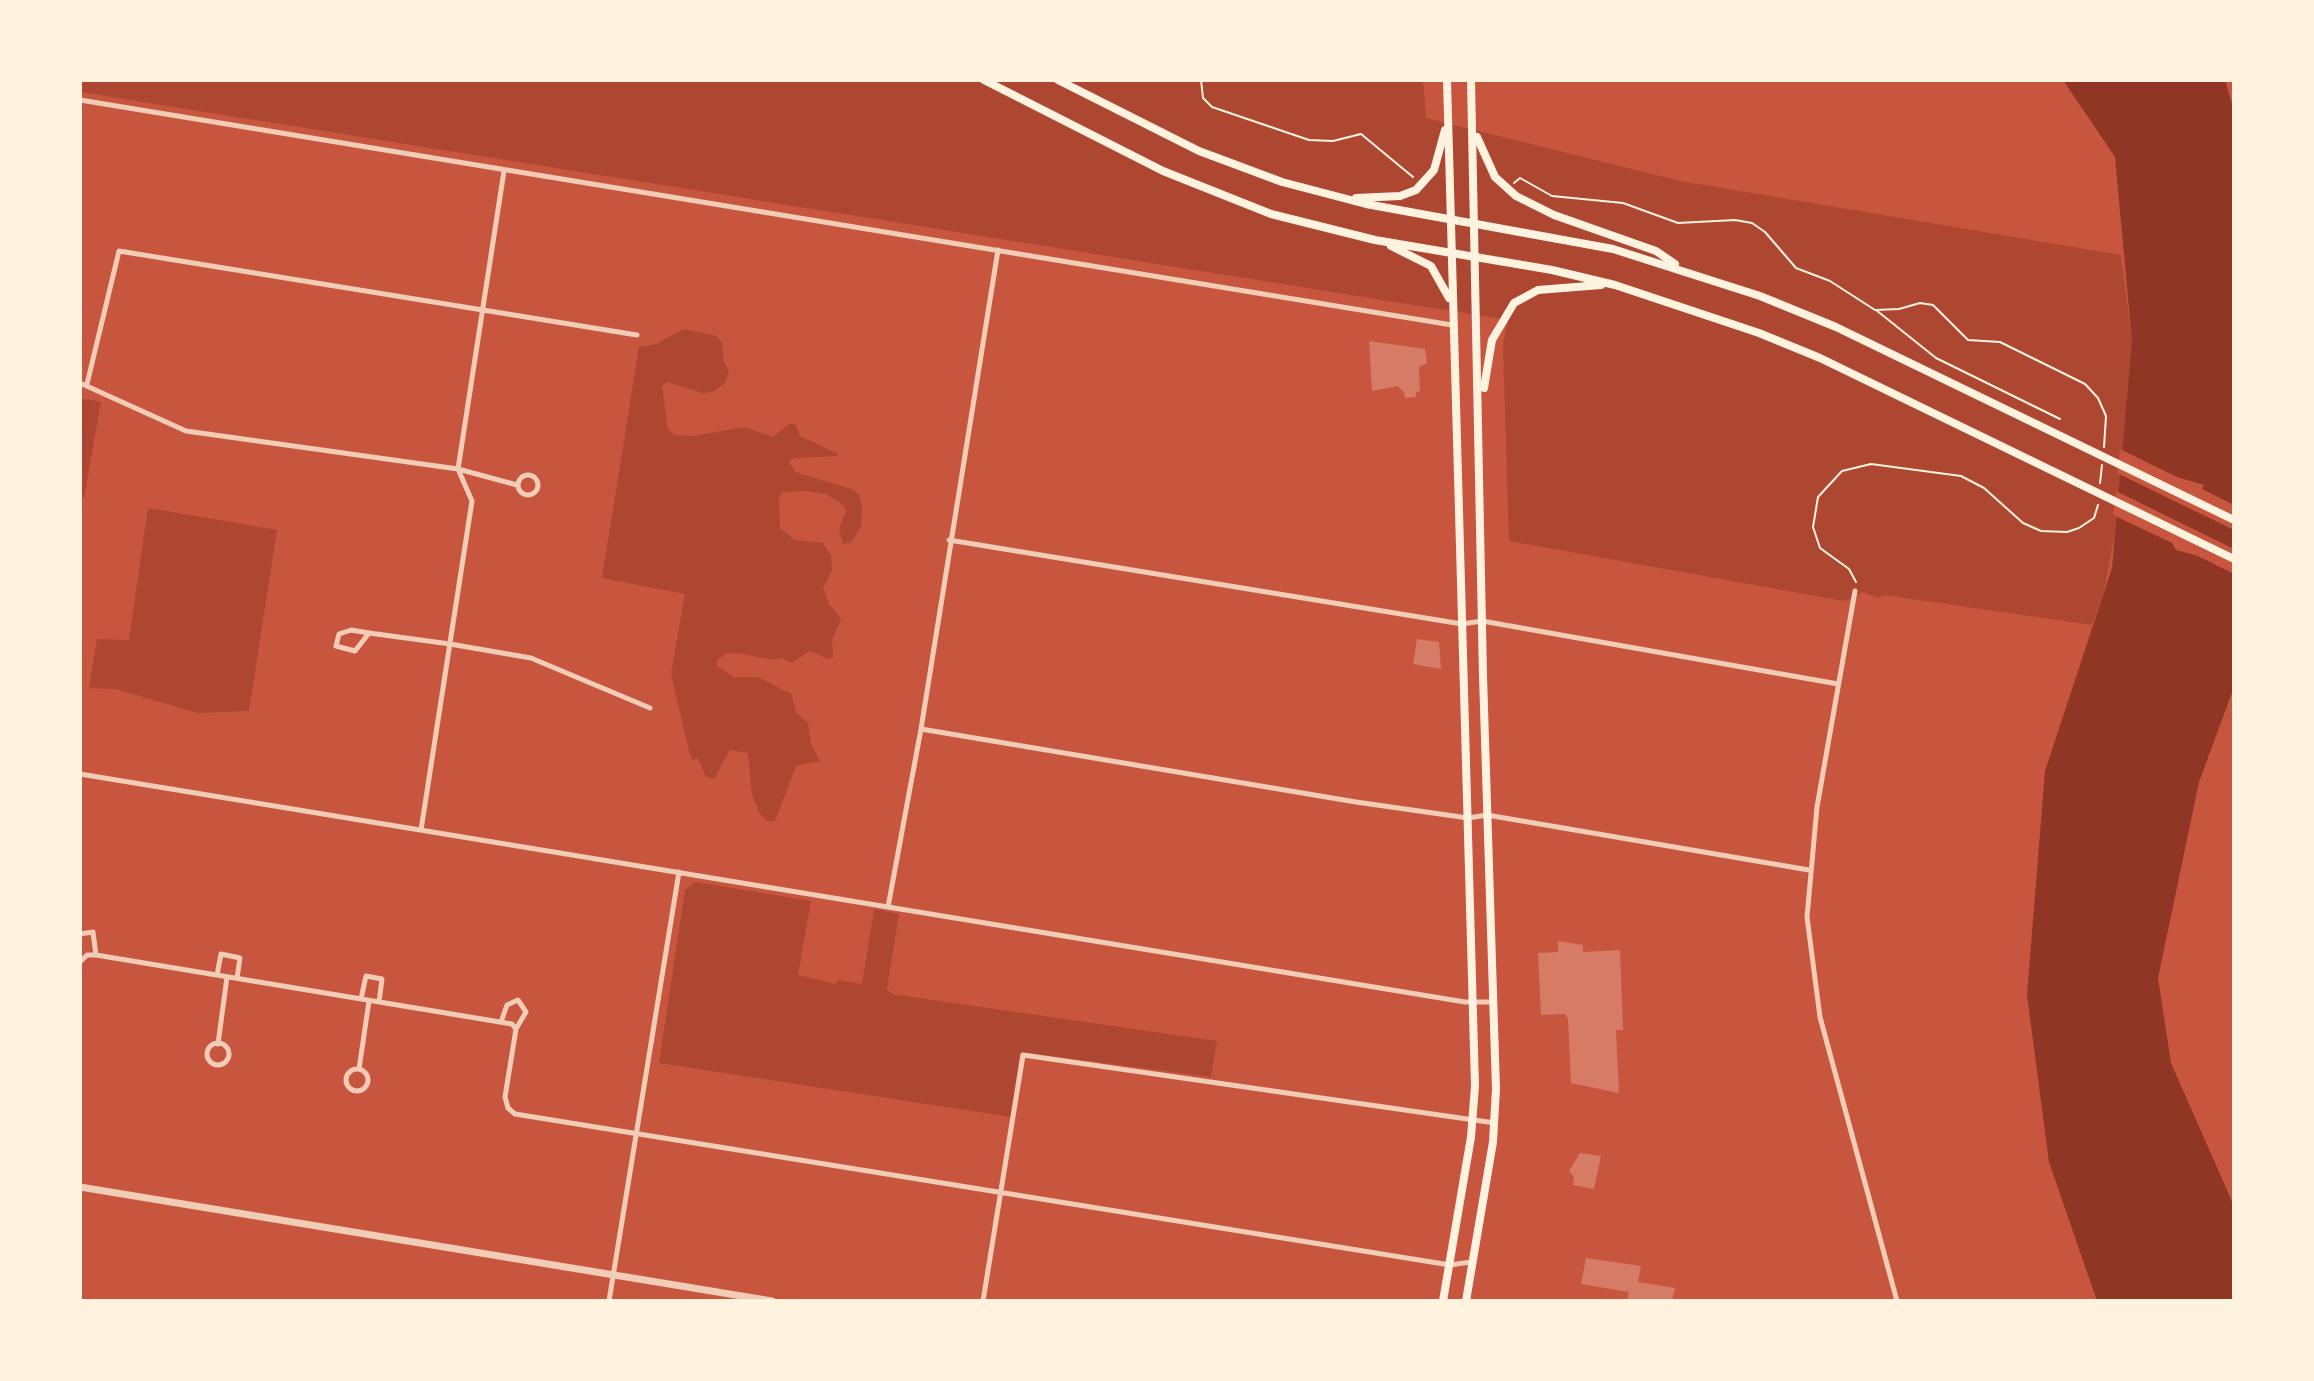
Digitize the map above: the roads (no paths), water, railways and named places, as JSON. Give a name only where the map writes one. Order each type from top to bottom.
[{"type":"main road","points":[[984,80],[1207,190],[1271,214],[1375,240],[1615,285],[1722,319],[1820,358],[2234,559]]},
{"type":"main road","points":[[1058,80],[1223,161],[1342,198],[1613,249],[1682,269],[1836,327],[2234,520]]},
{"type":"main road","points":[[1443,1301],[1473,1120],[1474,1002],[1450,304],[1453,253],[1447,80]]},
{"type":"main road","points":[[1466,1301],[1495,1123],[1482,621],[1477,222],[1471,80]]},
{"type":"main road","points":[[1342,198],[1400,196],[1423,185],[1434,170],[1448,121]]},
{"type":"main road","points":[[1474,128],[1488,165],[1507,189],[1528,204],[1656,251],[1682,269]]},
{"type":"main road","points":[[1375,240],[1423,259],[1437,272],[1450,304]]},
{"type":"main road","points":[[1481,409],[1492,340],[1514,303],[1538,290],[1552,287],[1615,285]]},
{"type":"street","points":[[80,100],[1452,325]]},
{"type":"street","points":[[421,830],[472,501],[458,469],[504,171]]},
{"type":"street","points":[[888,907],[921,729],[998,250]]},
{"type":"street","points":[[517,485],[520,478],[530,475],[538,486],[535,493],[525,496],[517,485],[458,469],[186,431],[83,383],[119,251],[637,335]]},
{"type":"street","points":[[949,540],[1462,624],[1482,621],[1838,684]]},
{"type":"street","points":[[1855,591],[1809,870],[1807,917],[1820,1017],[1897,1301]]},
{"type":"street","points":[[369,633],[355,651],[336,646],[339,634],[351,630],[531,658],[650,708]]},
{"type":"street","points":[[921,729],[1468,818],[1487,815],[1809,870]]},
{"type":"street","points":[[80,774],[1474,1002],[1493,1002]]},
{"type":"street","points":[[609,1301],[679,872]]},
{"type":"street","points":[[80,934],[93,932],[96,955]]},
{"type":"street","points":[[217,975],[221,954],[240,958],[237,978]]},
{"type":"street","points":[[80,960],[96,955],[501,1022],[516,1029]]},
{"type":"street","points":[[361,999],[366,976],[382,979],[379,1002]]},
{"type":"street","points":[[218,1044],[227,977]]},
{"type":"street","points":[[501,1022],[507,1005],[518,1000],[526,1012],[516,1029],[505,1097],[508,1108],[515,1114],[1450,1265],[1471,1262]]},
{"type":"street","points":[[359,1069],[369,1001]]},
{"type":"street","points":[[218,1044],[226,1048],[228,1055],[225,1062],[217,1065],[211,1062],[207,1053],[210,1047],[218,1044]]},
{"type":"street","points":[[983,1301],[1023,1055],[1495,1123]]},
{"type":"street","points":[[359,1069],[365,1072],[368,1080],[365,1087],[355,1091],[346,1079],[351,1070],[359,1069]]},
{"type":"street","points":[[80,1187],[772,1301]]}]
